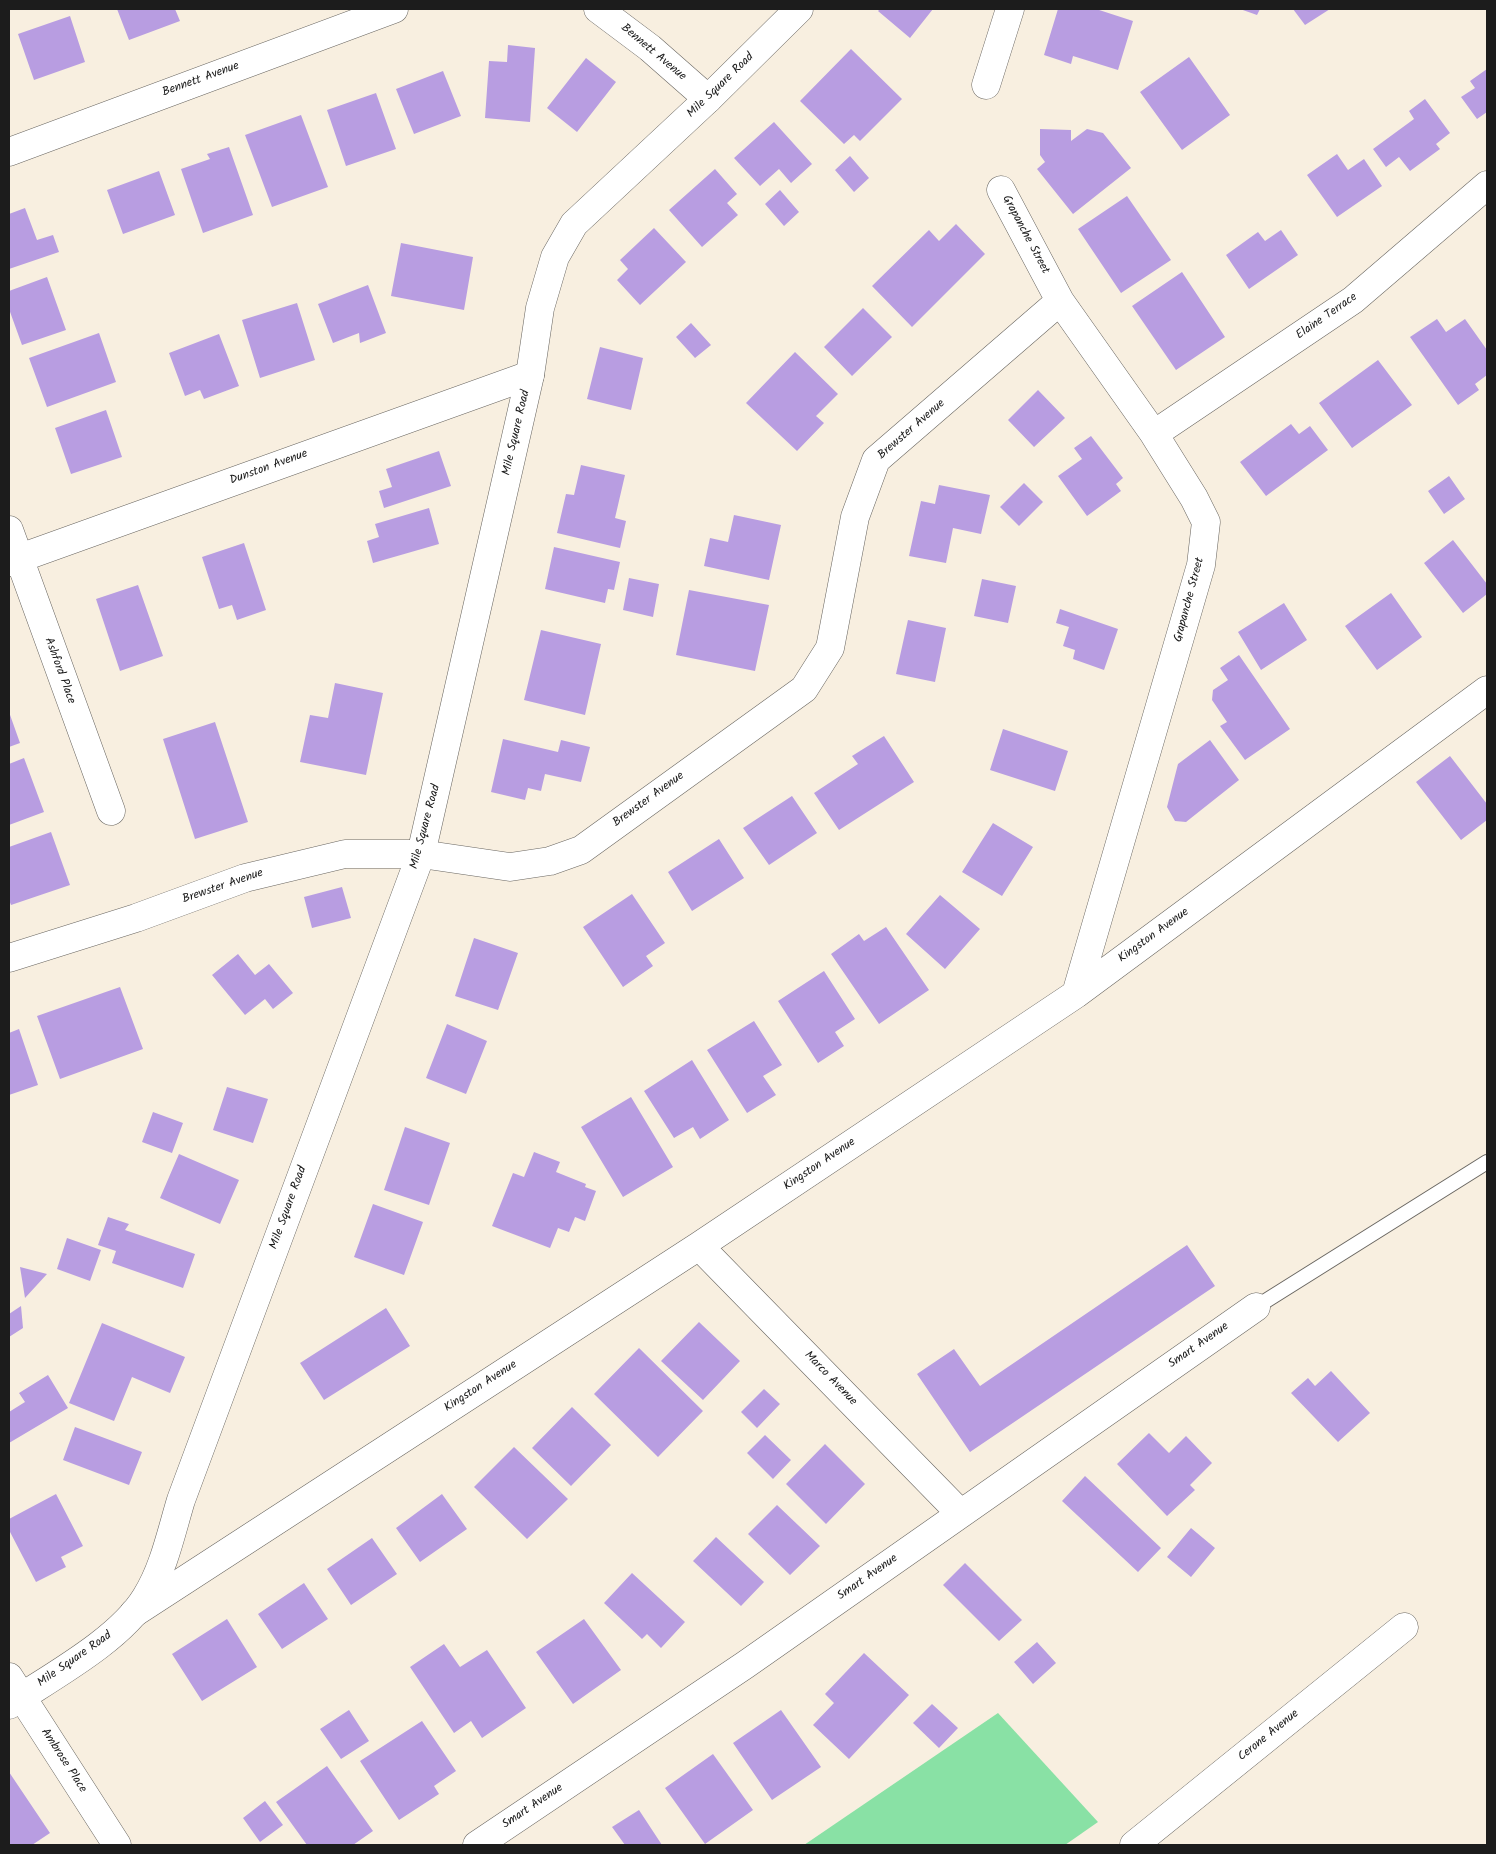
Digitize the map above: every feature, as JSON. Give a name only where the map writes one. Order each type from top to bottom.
[{"type":"street","name":"Bennett Avenue","points":[[9,152],[394,9]]},
{"type":"street","name":"Bennett Avenue","points":[[598,9],[650,48],[708,99]]},
{"type":"street","name":"Mile Square Road","points":[[13,1693],[98,1645],[134,1613],[146,1597],[164,1557],[181,1500],[422,854],[530,375],[540,308],[555,256],[574,224],[708,99],[799,9]]},
{"type":"street","points":[[986,84],[1010,9]]},
{"type":"street","name":"Elaine Terrace","points":[[1154,434],[1353,300],[1487,185]]},
{"type":"street","name":"Grapanche Street","points":[[1000,190],[1060,301],[1154,434],[1194,498],[1206,522],[1201,565],[1076,994]]},
{"type":"street","name":"Brewster Avenue","points":[[9,958],[136,918],[245,878],[345,854],[422,854],[510,867],[550,861],[581,850],[804,689],[830,648],[855,517],[876,460],[1060,301]]},
{"type":"street","name":"Dunston Avenue","points":[[13,560],[530,375]]},
{"type":"street","name":"Ashford Place","points":[[9,530],[13,560],[111,812]]},
{"type":"street","name":"Kingston Avenue","points":[[134,1613],[699,1246],[1076,994],[1487,690]]},
{"type":"street","name":"Marco Avenue","points":[[699,1246],[960,1513]]},
{"type":"street","name":"Smart Avenue","points":[[477,1845],[745,1665],[1256,1307]]},
{"type":"street","name":"Cerone Avenue","points":[[1134,1845],[1404,1627]]},
{"type":"street","name":"Ambrose Place","points":[[13,1693],[118,1845]]},
{"type":"lane","points":[[1256,1307],[1487,1162]]},
{"type":"green space","points":[[998,1713],[1098,1822],[1065,1845],[804,1845]]},
{"type":"building","points":[[117,9],[175,9],[180,21],[129,40]]},
{"type":"building","points":[[880,9],[933,9],[910,38],[878,11]]},
{"type":"building","points":[[1058,9],[1096,9],[1133,21],[1118,70],[1073,56],[1071,64],[1044,55]]},
{"type":"building","points":[[1240,9],[1260,9],[1257,15]]},
{"type":"building","points":[[1293,9],[1330,9],[1305,25]]},
{"type":"building","points":[[70,16],[85,62],[34,80],[18,34]]},
{"type":"building","points":[[508,45],[535,48],[530,122],[485,118],[489,61],[507,62]]},
{"type":"building","points":[[851,49],[902,99],[860,141],[854,135],[844,144],[800,101]]},
{"type":"building","points":[[1189,57],[1230,115],[1182,150],[1140,92]]},
{"type":"building","points":[[586,58],[616,82],[577,132],[547,108]]},
{"type":"building","points":[[1487,69],[1487,112],[1477,119],[1461,97],[1475,88],[1470,81]]},
{"type":"building","points":[[443,71],[461,116],[414,134],[396,89]]},
{"type":"building","points":[[376,93],[396,149],[346,166],[327,110]]},
{"type":"building","points":[[1425,99],[1450,133],[1436,144],[1440,149],[1410,171],[1399,157],[1386,167],[1373,149],[1414,119],[1409,111]]},
{"type":"building","points":[[301,115],[328,187],[272,207],[245,135]]},
{"type":"building","points":[[774,122],[812,164],[791,183],[779,169],[760,186],[734,158]]},
{"type":"building","points":[[1040,129],[1071,130],[1071,141],[1087,129],[1103,133],[1131,168],[1073,214],[1037,169],[1045,162],[1040,155]]},
{"type":"building","points":[[229,147],[253,215],[203,233],[181,169],[210,159],[207,154]]},
{"type":"building","points":[[1337,154],[1348,170],[1364,159],[1382,186],[1337,217],[1307,175]]},
{"type":"building","points":[[850,156],[869,178],[854,192],[835,170]]},
{"type":"building","points":[[715,169],[737,194],[727,203],[738,215],[702,247],[669,210]]},
{"type":"building","points":[[159,171],[175,215],[123,234],[107,190]]},
{"type":"building","points":[[780,190],[799,212],[784,226],[765,204]]},
{"type":"building","points":[[1127,196],[1171,260],[1121,293],[1078,229]]},
{"type":"building","points":[[25,208],[37,240],[53,235],[59,252],[9,269],[9,214]]},
{"type":"building","points":[[956,224],[985,254],[912,327],[872,286],[929,230],[939,241]]},
{"type":"building","points":[[654,228],[686,262],[640,305],[617,280],[628,269],[620,260]]},
{"type":"building","points":[[1281,230],[1298,255],[1249,289],[1226,255],[1258,232],[1265,241]]},
{"type":"building","points":[[401,243],[473,257],[464,310],[391,296]]},
{"type":"building","points":[[1182,272],[1225,337],[1176,370],[1132,306]]},
{"type":"building","points":[[47,277],[66,330],[22,345],[9,309],[9,291]]},
{"type":"building","points":[[368,285],[386,333],[360,343],[359,333],[333,343],[318,304]]},
{"type":"building","points":[[297,303],[315,360],[260,378],[242,320]]},
{"type":"building","points":[[863,308],[892,337],[852,376],[824,347]]},
{"type":"building","points":[[1437,319],[1446,332],[1465,319],[1487,350],[1487,375],[1475,384],[1479,390],[1458,405],[1410,337]]},
{"type":"building","points":[[691,323],[711,345],[695,358],[676,337]]},
{"type":"building","points":[[99,333],[116,382],[47,407],[29,358]]},
{"type":"building","points":[[219,334],[239,386],[204,399],[200,390],[185,396],[169,353]]},
{"type":"building","points":[[600,347],[643,358],[631,410],[587,399]]},
{"type":"building","points":[[795,352],[838,394],[816,416],[824,423],[797,451],[746,403]]},
{"type":"building","points":[[1378,360],[1412,405],[1352,448],[1319,403]]},
{"type":"building","points":[[1038,390],[1065,418],[1034,447],[1008,420]]},
{"type":"building","points":[[106,410],[122,457],[71,474],[55,428]]},
{"type":"building","points":[[1291,424],[1299,434],[1310,426],[1328,450],[1266,496],[1240,462]]},
{"type":"building","points":[[1091,436],[1123,478],[1116,484],[1121,491],[1087,516],[1058,476],[1082,459],[1074,448]]},
{"type":"building","points":[[439,451],[451,486],[384,508],[379,491],[392,487],[386,469]]},
{"type":"building","points":[[581,465],[625,475],[615,518],[626,521],[620,548],[557,533],[566,494],[574,495]]},
{"type":"building","points":[[1449,476],[1465,499],[1444,514],[1428,491]]},
{"type":"building","points":[[1024,483],[1043,502],[1019,526],[1000,507]]},
{"type":"building","points":[[939,485],[990,495],[981,534],[953,528],[946,563],[909,556],[921,501],[935,504]]},
{"type":"building","points":[[429,508],[439,544],[373,563],[367,541],[379,537],[375,524]]},
{"type":"building","points":[[734,515],[781,525],[769,580],[704,566],[710,538],[728,542]]},
{"type":"building","points":[[1453,540],[1487,584],[1487,594],[1463,613],[1424,563]]},
{"type":"building","points":[[244,543],[266,610],[237,620],[232,605],[219,609],[202,557]]},
{"type":"building","points":[[554,547],[620,562],[614,590],[608,589],[605,603],[545,589]]},
{"type":"building","points":[[629,578],[659,584],[653,617],[623,610]]},
{"type":"building","points":[[982,579],[1016,586],[1008,623],[974,616]]},
{"type":"building","points":[[138,585],[163,656],[120,671],[96,599]]},
{"type":"building","points":[[689,590],[769,605],[755,671],[676,655]]},
{"type":"building","points":[[1391,593],[1422,637],[1377,670],[1345,626]]},
{"type":"building","points":[[1284,603],[1307,640],[1261,670],[1238,632]]},
{"type":"building","points":[[1060,609],[1118,629],[1104,670],[1073,659],[1075,650],[1063,646],[1069,627],[1056,623]]},
{"type":"building","points":[[908,620],[946,628],[935,682],[896,674]]},
{"type":"building","points":[[541,630],[601,644],[585,715],[524,700]]},
{"type":"building","points":[[1239,655],[1290,729],[1245,760],[1220,726],[1227,722],[1212,700],[1213,690],[1228,680],[1220,668]]},
{"type":"building","points":[[335,683],[383,693],[366,775],[300,762],[310,715],[328,718]]},
{"type":"building","points":[[9,712],[20,743],[9,747]]},
{"type":"building","points":[[215,722],[248,822],[195,839],[163,739]]},
{"type":"building","points":[[1003,729],[1068,751],[1055,791],[990,770]]},
{"type":"building","points":[[884,736],[914,782],[839,830],[814,793],[858,764],[852,756]]},
{"type":"building","points":[[503,739],[558,752],[561,740],[590,747],[581,782],[545,774],[541,791],[528,788],[525,800],[491,792]]},
{"type":"building","points":[[1210,740],[1239,780],[1186,822],[1175,821],[1167,807],[1178,764]]},
{"type":"building","points":[[1450,756],[1487,804],[1487,820],[1461,840],[1416,782]]},
{"type":"building","points":[[24,758],[44,812],[9,825],[9,764]]},
{"type":"building","points":[[792,796],[817,833],[769,865],[743,828]]},
{"type":"building","points":[[993,823],[1033,847],[1002,896],[962,872]]},
{"type":"building","points":[[51,832],[70,885],[11,905],[9,900],[9,847]]},
{"type":"building","points":[[719,839],[744,878],[692,911],[668,872]]},
{"type":"building","points":[[342,887],[351,918],[312,928],[304,897]]},
{"type":"building","points":[[632,894],[665,943],[646,956],[653,966],[623,987],[583,927]]},
{"type":"building","points":[[940,895],[980,929],[945,969],[906,934]]},
{"type":"building","points":[[886,927],[929,990],[879,1024],[831,954],[859,934],[864,941]]},
{"type":"building","points":[[474,938],[518,953],[498,1010],[455,996]]},
{"type":"building","points":[[238,954],[255,975],[269,964],[293,993],[273,1009],[265,999],[245,1015],[212,975]]},
{"type":"building","points":[[824,971],[855,1019],[835,1032],[844,1046],[818,1063],[778,1001]]},
{"type":"building","points":[[120,987],[143,1049],[60,1079],[37,1016]]},
{"type":"building","points":[[754,1021],[782,1065],[763,1076],[776,1095],[747,1113],[707,1050]]},
{"type":"building","points":[[447,1024],[487,1041],[466,1094],[426,1078]]},
{"type":"building","points":[[19,1029],[38,1085],[9,1095],[9,1033]]},
{"type":"building","points":[[692,1060],[729,1120],[700,1139],[693,1127],[674,1138],[644,1091]]},
{"type":"building","points":[[227,1087],[268,1099],[253,1143],[213,1130]]},
{"type":"building","points":[[631,1097],[673,1167],[623,1197],[581,1127]]},
{"type":"building","points":[[153,1112],[183,1123],[172,1153],[142,1142]]},
{"type":"building","points":[[405,1127],[450,1143],[429,1205],[384,1190]]},
{"type":"building","points":[[534,1152],[560,1162],[556,1172],[586,1184],[585,1187],[596,1191],[585,1221],[575,1217],[569,1232],[558,1228],[550,1248],[492,1226],[513,1173],[524,1177]]},
{"type":"building","points":[[179,1154],[239,1180],[220,1224],[160,1198]]},
{"type":"building","points":[[373,1204],[423,1222],[404,1275],[354,1257]]},
{"type":"building","points":[[108,1217],[129,1224],[125,1230],[195,1254],[183,1288],[112,1263],[116,1251],[98,1245]]},
{"type":"building","points":[[67,1238],[101,1250],[90,1281],[57,1269]]},
{"type":"building","points":[[1187,1245],[1215,1286],[970,1452],[917,1374],[954,1349],[980,1386]]},
{"type":"building","points":[[20,1267],[47,1274],[25,1298]]},
{"type":"building","points":[[21,1306],[23,1328],[9,1337],[9,1314]]},
{"type":"building","points":[[386,1308],[410,1346],[324,1400],[300,1363]]},
{"type":"building","points":[[699,1322],[740,1361],[703,1400],[661,1361]]},
{"type":"building","points":[[102,1323],[185,1357],[170,1393],[132,1377],[114,1421],[69,1403]]},
{"type":"building","points":[[639,1348],[703,1411],[658,1457],[594,1394]]},
{"type":"building","points":[[1331,1371],[1370,1413],[1338,1442],[1291,1393],[1308,1378],[1315,1386]]},
{"type":"building","points":[[48,1375],[68,1408],[9,1443],[9,1412],[25,1402],[19,1393]]},
{"type":"building","points":[[764,1389],[780,1404],[757,1428],[741,1412]]},
{"type":"building","points":[[572,1407],[611,1445],[571,1486],[532,1448]]},
{"type":"building","points":[[75,1427],[142,1452],[129,1485],[63,1460]]},
{"type":"building","points":[[1149,1433],[1169,1453],[1186,1436],[1212,1463],[1190,1485],[1195,1490],[1167,1516],[1117,1464]]},
{"type":"building","points":[[765,1435],[791,1460],[773,1479],[747,1453]]},
{"type":"building","points":[[825,1444],[865,1484],[826,1524],[786,1484]]},
{"type":"building","points":[[514,1447],[568,1499],[527,1539],[474,1487]]},
{"type":"building","points":[[1085,1476],[1161,1548],[1138,1572],[1062,1501]]},
{"type":"building","points":[[56,1494],[83,1546],[61,1557],[66,1567],[36,1582],[9,1530],[9,1519]]},
{"type":"building","points":[[442,1494],[467,1529],[420,1562],[396,1528]]},
{"type":"building","points":[[777,1505],[820,1546],[790,1575],[748,1534]]},
{"type":"building","points":[[1191,1528],[1215,1548],[1191,1577],[1167,1557]]},
{"type":"building","points":[[716,1537],[764,1582],[741,1606],[693,1561]]},
{"type":"building","points":[[372,1538],[397,1574],[351,1605],[327,1569]]},
{"type":"building","points":[[965,1563],[1022,1620],[999,1641],[943,1585]]},
{"type":"building","points":[[632,1573],[685,1622],[661,1648],[647,1634],[642,1639],[604,1603]]},
{"type":"building","points":[[304,1583],[328,1619],[282,1649],[258,1614]]},
{"type":"building","points":[[227,1619],[257,1667],[202,1701],[172,1654]]},
{"type":"building","points":[[584,1619],[621,1670],[573,1704],[536,1652]]},
{"type":"building","points":[[1037,1642],[1056,1663],[1033,1684],[1014,1662]]},
{"type":"building","points":[[444,1644],[460,1667],[487,1650],[526,1708],[482,1738],[471,1721],[454,1733],[410,1667]]},
{"type":"building","points":[[864,1653],[909,1695],[849,1759],[813,1725],[834,1703],[825,1694]]},
{"type":"building","points":[[932,1704],[958,1728],[939,1748],[913,1723]]},
{"type":"building","points":[[349,1710],[369,1741],[341,1759],[320,1729]]},
{"type":"building","points":[[781,1710],[821,1767],[772,1800],[733,1743]]},
{"type":"building","points":[[422,1721],[456,1771],[434,1786],[439,1794],[399,1820],[360,1761]]},
{"type":"building","points":[[713,1754],[753,1810],[705,1844],[665,1788]]},
{"type":"building","points":[[327,1766],[373,1831],[353,1845],[307,1845],[276,1802]]},
{"type":"building","points":[[9,1772],[50,1833],[32,1845],[9,1845]]},
{"type":"building","points":[[265,1801],[283,1825],[260,1842],[243,1818]]},
{"type":"building","points":[[639,1810],[662,1845],[625,1845],[612,1827]]}]
